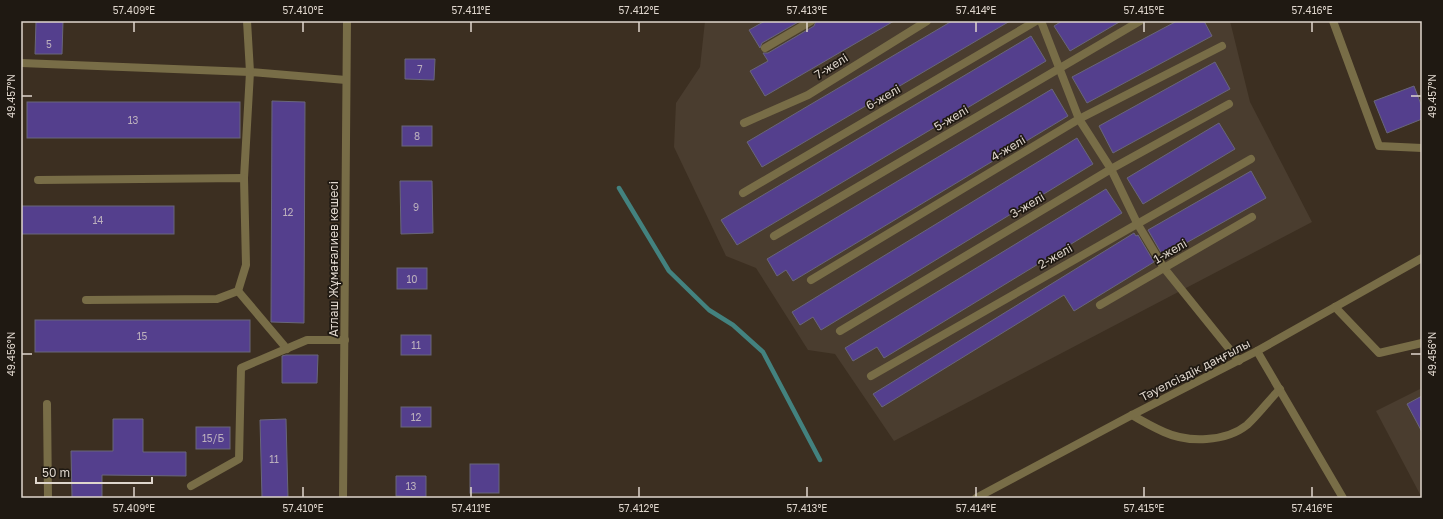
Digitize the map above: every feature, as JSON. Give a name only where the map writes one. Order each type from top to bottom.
[{"type":"street","points":[[238,291],[246,265],[244,178],[250,72],[247,21]]},
{"type":"street","name":"Атлаш Жұмағалиев көшесі","points":[[343,498],[347,21]]},
{"type":"street","points":[[765,48],[811,21]]},
{"type":"street","name":"7-желі","points":[[744,123],[808,95],[927,21]]},
{"type":"street","name":"6-желі","points":[[743,193],[1036,21]]},
{"type":"street","points":[[1042,21],[1058,68],[1079,120],[1111,169],[1137,223],[1164,268],[1239,361]]},
{"type":"street","name":"5-желі","points":[[774,236],[1140,21]]},
{"type":"street","points":[[1333,21],[1379,146],[1422,148]]},
{"type":"street","name":"4-желі","points":[[811,280],[1079,120],[1222,46]]},
{"type":"street","points":[[21,64],[250,72],[346,80]]},
{"type":"street","name":"3-желі","points":[[840,331],[1111,169],[1229,104]]},
{"type":"street","name":"2-желі","points":[[871,376],[1251,159]]},
{"type":"street","points":[[38,180],[244,178]]},
{"type":"street","name":"1-желі","points":[[1100,305],[1252,217]]},
{"type":"street","name":"Тәуелсіздік даңғылы","points":[[976,498],[1132,415],[1239,361],[1422,258]]},
{"type":"street","points":[[86,300],[217,299],[238,291]]},
{"type":"street","points":[[238,291],[287,349]]},
{"type":"street","points":[[1335,307],[1379,353],[1422,343]]},
{"type":"street","points":[[191,486],[239,459],[241,368],[307,340],[345,340]]},
{"type":"street","points":[[1257,351],[1343,498]]},
{"type":"street","points":[[1132,415],[1166,433],[1185,438],[1214,439],[1230,434],[1246,425],[1280,389]]},
{"type":"street","points":[[47,404],[48,498]]},
{"type":"shaded area","points":[[705,21],[1230,21],[1250,102],[1312,222],[894,441],[835,354],[808,350],[756,268],[726,256],[674,147],[676,103],[700,67]]},
{"type":"shaded area","points":[[1422,388],[1422,498],[1376,411]]},
{"type":"building","points":[[36,21],[63,21],[62,54],[35,54]]},
{"type":"building","points":[[765,21],[800,21],[762,43],[760,48],[749,30]]},
{"type":"building","points":[[816,21],[894,21],[765,96],[750,71],[768,61],[763,53],[768,53],[814,26]]},
{"type":"building","points":[[952,21],[1010,21],[762,167],[747,142]]},
{"type":"building","points":[[1062,21],[1121,21],[1070,51],[1054,26]]},
{"type":"building","points":[[1177,21],[1204,21],[1212,36],[1087,103],[1072,77]]},
{"type":"building","points":[[1031,36],[1046,61],[737,245],[721,220]]},
{"type":"building","points":[[405,59],[435,59],[434,80],[405,79]]},
{"type":"building","points":[[1215,62],[1230,89],[1113,153],[1099,126]]},
{"type":"building","points":[[1414,86],[1422,107],[1422,119],[1387,133],[1374,101]]},
{"type":"building","points":[[1052,89],[1068,116],[793,281],[786,270],[777,276],[767,259]]},
{"type":"building","points":[[272,101],[305,102],[304,323],[271,322]]},
{"type":"building","points":[[27,102],[240,102],[240,138],[27,138]]},
{"type":"building","points":[[1219,123],[1235,149],[1143,204],[1127,178]]},
{"type":"building","points":[[402,126],[432,126],[432,146],[402,146]]},
{"type":"building","points":[[1077,138],[1093,164],[821,330],[813,317],[800,325],[792,312]]},
{"type":"building","points":[[1251,171],[1266,198],[1163,256],[1148,230]]},
{"type":"building","points":[[400,181],[432,181],[433,233],[401,234]]},
{"type":"building","points":[[1106,189],[1122,213],[884,358],[877,347],[853,361],[845,348]]},
{"type":"building","points":[[21,206],[174,206],[174,234],[21,234]]},
{"type":"building","points":[[1134,233],[1136,236],[1138,235],[1154,262],[1074,311],[1064,295],[882,407],[873,394]]},
{"type":"building","points":[[397,268],[427,268],[427,289],[397,289]]},
{"type":"building","points":[[35,320],[250,320],[250,352],[35,352]]},
{"type":"building","points":[[401,335],[431,335],[431,355],[401,355]]},
{"type":"building","points":[[318,355],[317,383],[282,383],[282,356]]},
{"type":"building","points":[[1422,396],[1422,432],[1407,404]]},
{"type":"building","points":[[401,407],[431,407],[431,427],[401,427]]},
{"type":"building","points":[[113,419],[143,419],[143,452],[186,452],[186,476],[102,475],[102,498],[72,498],[71,451],[113,451]]},
{"type":"building","points":[[286,419],[288,498],[262,498],[260,420]]},
{"type":"building","points":[[196,427],[230,427],[230,449],[196,449]]},
{"type":"building","points":[[470,464],[499,464],[499,493],[470,493]]},
{"type":"building","points":[[396,476],[426,476],[426,497],[396,496]]},
{"type":"waterway","points":[[619,188],[669,271],[709,310],[733,325],[763,352],[820,460]]}]
